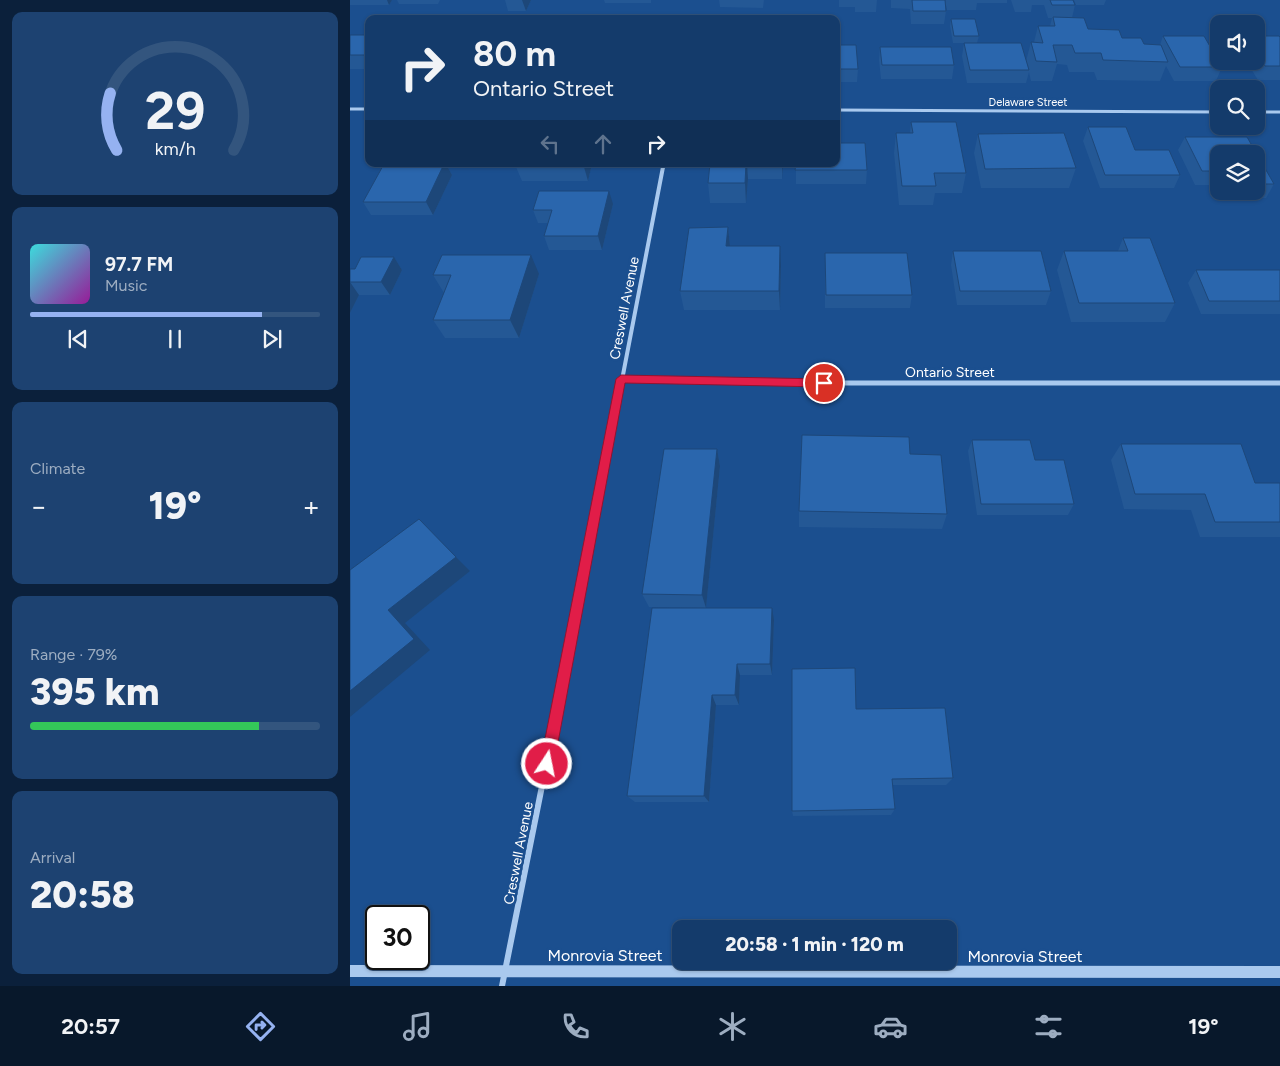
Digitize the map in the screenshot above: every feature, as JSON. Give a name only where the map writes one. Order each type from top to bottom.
[{"type":"street","points":[[350,109],[365,109]]},
{"type":"street","name":"Delaware Street","points":[[840,110],[1210,112]]},
{"type":"street","points":[[1265,112],[1280,112]]},
{"type":"street","name":"Creswell Avenue","points":[[502,986],[521,898],[663,167]]},
{"type":"street","name":"Ontario Street","points":[[621,379],[804,383],[1280,383]]},
{"type":"street","name":"Monrovia Street","points":[[350,971],[1280,972]]},
{"type":"building","points":[[912,0],[945,0],[946,11],[913,11]]},
{"type":"building","points":[[1050,0],[1073,0],[1075,5],[1052,5]]},
{"type":"building","points":[[1053,17],[1084,18],[1088,29],[1119,30],[1122,38],[1141,38],[1144,44],[1161,45],[1168,62],[1103,60],[1101,53],[1075,53],[1072,45],[1053,45],[1057,62],[1036,61],[1031,42],[1043,43],[1038,26],[1055,26]]},
{"type":"building","points":[[951,19],[975,19],[979,36],[954,36]]},
{"type":"building","points":[[350,35],[365,35],[365,55],[350,55]]},
{"type":"building","points":[[1163,36],[1204,36],[1210,46],[1210,67],[1180,67]]},
{"type":"building","points":[[1265,36],[1280,37],[1280,66],[1265,66]]},
{"type":"building","points":[[964,43],[1021,43],[1029,70],[970,70]]},
{"type":"building","points":[[840,45],[856,45],[858,69],[840,69]]},
{"type":"building","points":[[880,47],[951,47],[954,65],[882,65]]},
{"type":"building","points":[[911,122],[956,122],[966,173],[934,173],[936,186],[902,186],[896,133],[913,133]]},
{"type":"building","points":[[1088,127],[1126,127],[1135,150],[1169,150],[1180,175],[1105,175]]},
{"type":"building","points":[[1064,133],[1076,168],[985,169],[978,134]]},
{"type":"building","points":[[1185,137],[1247,137],[1252,145],[1210,145],[1210,171],[1202,171]]},
{"type":"building","points":[[840,143],[865,143],[867,170],[795,170],[796,167],[840,167]]},
{"type":"building","points":[[382,167],[443,167],[426,202],[363,202]]},
{"type":"building","points":[[710,167],[746,167],[745,183],[708,183]]},
{"type":"building","points":[[1265,168],[1274,184],[1265,184]]},
{"type":"building","points":[[539,191],[609,191],[598,236],[544,236],[552,210],[533,210]]},
{"type":"building","points":[[728,227],[726,246],[780,246],[779,291],[680,291],[689,228]]},
{"type":"building","points":[[1123,238],[1150,238],[1175,303],[1079,303],[1064,251],[1128,251]]},
{"type":"building","points":[[953,251],[1041,251],[1051,291],[960,291]]},
{"type":"building","points":[[825,253],[907,253],[912,295],[826,295]]},
{"type":"building","points":[[442,255],[531,255],[510,320],[433,320],[451,275],[433,275]]},
{"type":"building","points":[[361,257],[394,257],[381,282],[350,282],[350,269],[355,269]]},
{"type":"building","points":[[1196,270],[1280,270],[1280,301],[1209,301]]},
{"type":"building","points":[[802,435],[909,437],[910,454],[941,455],[947,514],[799,511]]},
{"type":"building","points":[[972,440],[1030,440],[1035,460],[1064,460],[1074,504],[981,504]]},
{"type":"building","points":[[1121,444],[1241,444],[1255,483],[1280,483],[1280,522],[1215,522],[1205,494],[1135,494]]},
{"type":"building","points":[[664,449],[717,449],[702,595],[642,594]]},
{"type":"building","points":[[419,519],[456,557],[388,610],[414,639],[350,691],[350,570]]},
{"type":"building","points":[[652,608],[772,608],[770,664],[737,664],[735,695],[712,695],[704,796],[627,796]]},
{"type":"building","points":[[855,668],[856,709],[945,708],[953,778],[892,779],[895,809],[792,811],[792,669]]},
{"type":"route","points":[[547,764],[621,379],[824,383]]}]
